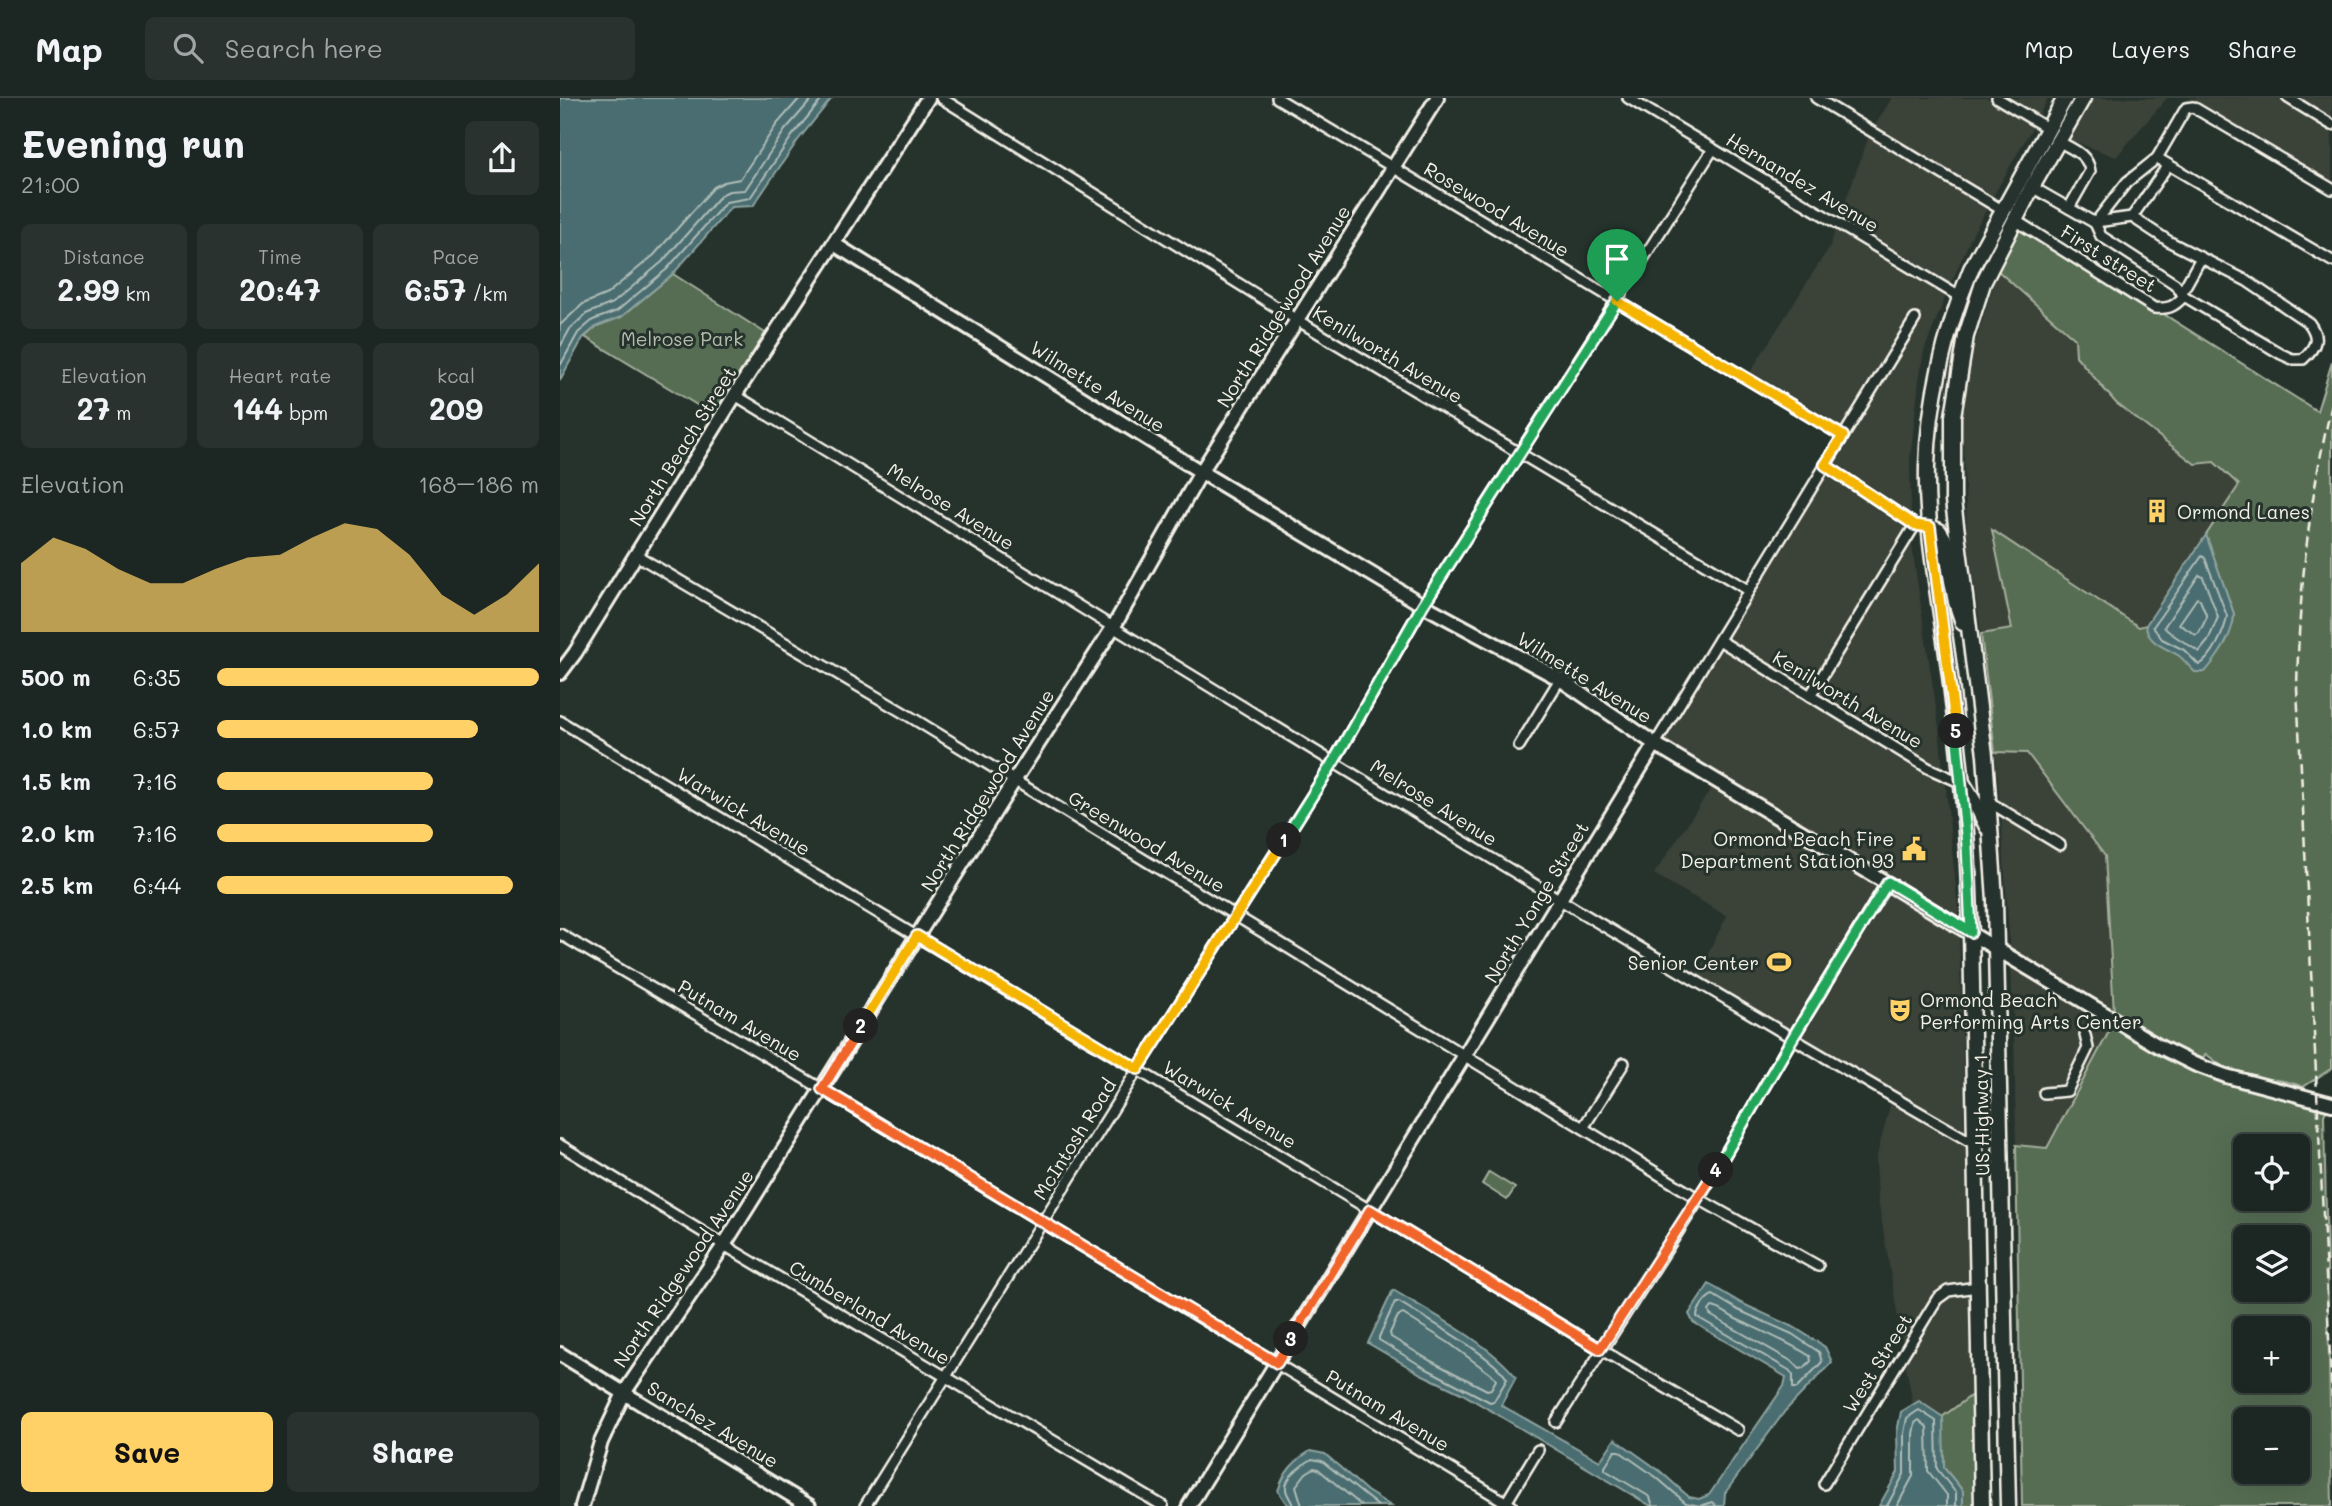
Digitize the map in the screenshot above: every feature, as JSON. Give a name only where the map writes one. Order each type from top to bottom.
[{"type":"main road","points":[[1972,647],[1956,602],[1944,539],[1939,531],[1923,526],[1928,434],[1936,379],[1959,297],[1973,265],[2065,98]]},
{"type":"main road","points":[[1927,468],[1934,482],[1936,510],[1945,521],[1956,524],[1952,472],[1953,416],[1966,336],[1976,301],[2032,187],[2083,98]]},
{"type":"main road","points":[[1973,265],[1971,287],[1976,301]]},
{"type":"main road","points":[[1959,297],[1964,305],[1966,336]]},
{"type":"main road","name":"US Highway 1","points":[[1956,524],[1992,838],[1997,948],[2008,1506]]},
{"type":"main road","name":"US Highway 1","points":[[1923,526],[1941,608],[1962,783],[1971,932],[1982,1506]]},
{"type":"main road","points":[[1958,752],[1971,780],[1989,802]]},
{"type":"main road","points":[[1962,783],[1992,838]]},
{"type":"main road","points":[[1976,1145],[1993,1156],[2002,1180]]},
{"type":"street","name":"North Beach Street","points":[[560,673],[736,394],[928,98]]},
{"type":"street","name":"Kenilworth Avenue","points":[[941,98],[1297,320],[1748,590]]},
{"type":"street","name":"Rosewood Avenue","points":[[1277,98],[1843,436]]},
{"type":"street","name":"North Ridgewood Avenue","points":[[582,1506],[601,1442],[624,1392],[724,1245],[1114,626],[1201,472],[1437,98]]},
{"type":"street","name":"Hernandez Avenue","points":[[1628,98],[1959,297]]},
{"type":"street","points":[[1816,98],[2002,210]]},
{"type":"street","points":[[1997,98],[2048,128]]},
{"type":"street","points":[[2288,98],[2332,125]]},
{"type":"street","points":[[2095,223],[2127,182],[2157,158],[2186,108],[2193,107],[2332,189]]},
{"type":"street","points":[[2058,141],[2080,153],[2090,165],[2090,171],[2069,208]]},
{"type":"street","name":"McIntosh Road","points":[[865,1506],[1334,761],[1423,605],[1713,149]]},
{"type":"street","points":[[2157,158],[2332,261]]},
{"type":"street","points":[[2095,223],[2132,217],[2168,165]]},
{"type":"street","points":[[2032,187],[2095,223],[2101,236],[2175,284],[2183,294],[2292,359],[2303,359],[2313,350],[2317,341],[2315,331],[2309,323],[2247,281],[2141,225],[2132,217]]},
{"type":"street","name":"First street","points":[[2015,220],[2154,308],[2168,309],[2176,306],[2183,294]]},
{"type":"street","name":"Wilmette Avenue","points":[[834,244],[1201,472],[1423,605],[1560,679],[1655,744],[2160,1047],[2226,1076],[2332,1104]]},
{"type":"street","points":[[2183,294],[2201,258]]},
{"type":"street","name":"North Yonge Street","points":[[1189,1506],[1915,319]]},
{"type":"street","name":"Melrose Avenue","points":[[736,394],[1560,900],[1976,1145]]},
{"type":"street","points":[[1810,696],[1923,526],[1825,465]]},
{"type":"street","name":"Greenwood Avenue","points":[[636,555],[1014,781],[1699,1199],[1818,1266]]},
{"type":"street","name":"Kenilworth Avenue","points":[[1719,639],[1928,768],[1962,783]]},
{"type":"street","points":[[1519,746],[1560,679]]},
{"type":"street","name":"Warwick Avenue","points":[[560,720],[1738,1430]]},
{"type":"street","points":[[1989,802],[2060,845]]},
{"type":"street","points":[[1556,1422],[1600,1349],[1699,1199],[1888,882]]},
{"type":"street","name":"Putnam Avenue","points":[[560,934],[1277,1363],[1508,1505]]},
{"type":"street","points":[[2044,1093],[2067,1091],[2088,1048],[2085,1035]]},
{"type":"street","points":[[1583,1128],[1624,1063]]},
{"type":"street","name":"Cumberland Avenue","points":[[560,1145],[1163,1506]]},
{"type":"street","name":"West Street","points":[[1824,1483],[1937,1299],[1948,1291],[1978,1287]]},
{"type":"street","name":"Sanchez Avenue","points":[[560,1354],[809,1506]]},
{"type":"street","points":[[1508,1505],[1538,1450]]},
{"type":"shaded area","points":[[1892,98],[1987,98],[2033,126],[1992,198],[1874,127]]},
{"type":"shaded area","points":[[2006,98],[2048,98],[2038,117]]},
{"type":"shaded area","points":[[2088,98],[2167,98],[2116,157],[2065,138]]},
{"type":"shaded area","points":[[2188,98],[2278,98],[2332,131],[2332,184]]},
{"type":"shaded area","points":[[2297,98],[2332,98],[2332,120]]},
{"type":"shaded area","points":[[1869,136],[1988,207],[1973,233],[1950,286],[1839,219]]},
{"type":"shaded area","points":[[1836,228],[1946,295],[1924,351],[1919,380],[1910,460],[1911,516],[1832,463],[1921,316],[1913,313],[1841,429],[1749,374],[1830,246]]},
{"type":"shaded area","points":[[1998,270],[2239,485],[2146,625],[2140,627],[1992,531],[2013,630],[1981,634],[1967,533],[1962,412],[1970,360]]},
{"type":"shaded area","points":[[1827,471],[1909,526],[1808,690],[1725,638]]},
{"type":"shaded area","points":[[1911,540],[1939,728],[1943,770],[1816,695]]},
{"type":"shaded area","points":[[1720,646],[1925,772],[1945,780],[1959,919],[1661,742]]},
{"type":"shaded area","points":[[1995,752],[2027,753],[2105,856],[2114,1013],[2010,950],[2001,815],[2060,851],[2066,844],[2000,803]]},
{"type":"shaded area","points":[[1714,784],[1881,884],[1791,1033],[1696,976],[1727,916],[1654,874]]},
{"type":"shaded area","points":[[1889,889],[1959,931],[1965,1133],[1798,1037]]},
{"type":"shaded area","points":[[2010,962],[2113,1024],[2047,1148],[2016,1145]],"holes":[[[2088,1029],[2093,1050],[2072,1092],[2039,1098],[2040,1089],[2064,1086],[2083,1048],[2079,1032]]]},
{"type":"shaded area","points":[[1891,1102],[1965,1145],[1970,1283],[1939,1291],[1903,1347],[1878,1199],[1876,1159]]},
{"type":"shaded area","points":[[1970,1292],[1972,1395],[1942,1417],[1919,1401],[1913,1405],[1905,1360],[1945,1297]]},
{"type":"green space","points":[[2018,222],[2317,411],[2332,362],[2332,1068],[2303,1087],[2286,1081],[2239,1074],[2206,1054],[2200,1062],[2162,1043],[2114,1013],[2105,856],[2027,753],[1995,752],[1981,634],[2012,629],[1992,530],[2139,627],[2146,625],[2154,640],[2180,657],[2195,672],[2233,623],[2234,614],[2206,535],[2239,485],[2214,462],[2195,464],[2116,403],[2076,356],[2075,339],[1997,270]]},
{"type":"green space","name":"Melrose Park","points":[[673,274],[773,338],[720,419],[585,337],[597,326],[621,317]]},
{"type":"green space","points":[[2113,1024],[2157,1051],[2328,1107],[2324,1115],[2332,1506],[2022,1506],[2016,1145],[2047,1148]]},
{"type":"green space","points":[[1489,1172],[1515,1188],[1507,1200],[1482,1184]]},
{"type":"green space","points":[[1972,1395],[1975,1506],[1963,1506],[1963,1491],[1944,1468],[1942,1417]]},
{"type":"water","points":[[560,98],[832,98],[798,140],[753,206],[731,207],[673,274],[621,317],[597,326],[583,338],[560,380]]},
{"type":"water","points":[[2206,535],[2234,614],[2231,630],[2220,653],[2205,672],[2195,672],[2178,655],[2153,640],[2146,625]]},
{"type":"water","points":[[1709,1284],[1741,1303],[1795,1328],[1825,1347],[1832,1362],[1785,1411],[1725,1493],[1724,1506],[1651,1506],[1461,1393],[1421,1374],[1368,1343],[1393,1290],[1475,1340],[1504,1364],[1516,1377],[1501,1405],[1600,1461],[1615,1439],[1660,1471],[1689,1497],[1699,1499],[1709,1495],[1784,1386],[1786,1377],[1693,1322],[1689,1314]]},
{"type":"water","points":[[1919,1401],[1943,1417],[1944,1468],[1963,1491],[1963,1506],[1879,1506],[1898,1472],[1897,1432],[1901,1412]]},
{"type":"water","points":[[1310,1451],[1325,1454],[1367,1491],[1391,1506],[1291,1506],[1286,1503],[1278,1491],[1283,1478],[1294,1463]]},
{"type":"railway","points":[[2332,404],[2317,474],[2307,545],[2297,688],[2332,1397]]},
{"type":"place","name":"Ormond Lanes","points":[[2157,511]]},
{"type":"place","name":"Ormond Beach Fire Department Station 93","points":[[1914,849]]},
{"type":"place","name":"Senior Center","points":[[1779,962]]},
{"type":"place","name":"Ormond Beach Performing Arts Center","points":[[1900,1010]]},
{"type":"route","points":[[1617,301],[1843,436],[1825,465],[1915,525],[1930,527],[1962,783],[1971,932],[1888,882],[1699,1199],[1600,1349],[1370,1210],[1277,1363],[822,1089],[917,936],[1138,1069],[1334,761],[1423,605],[1617,301]]}]
